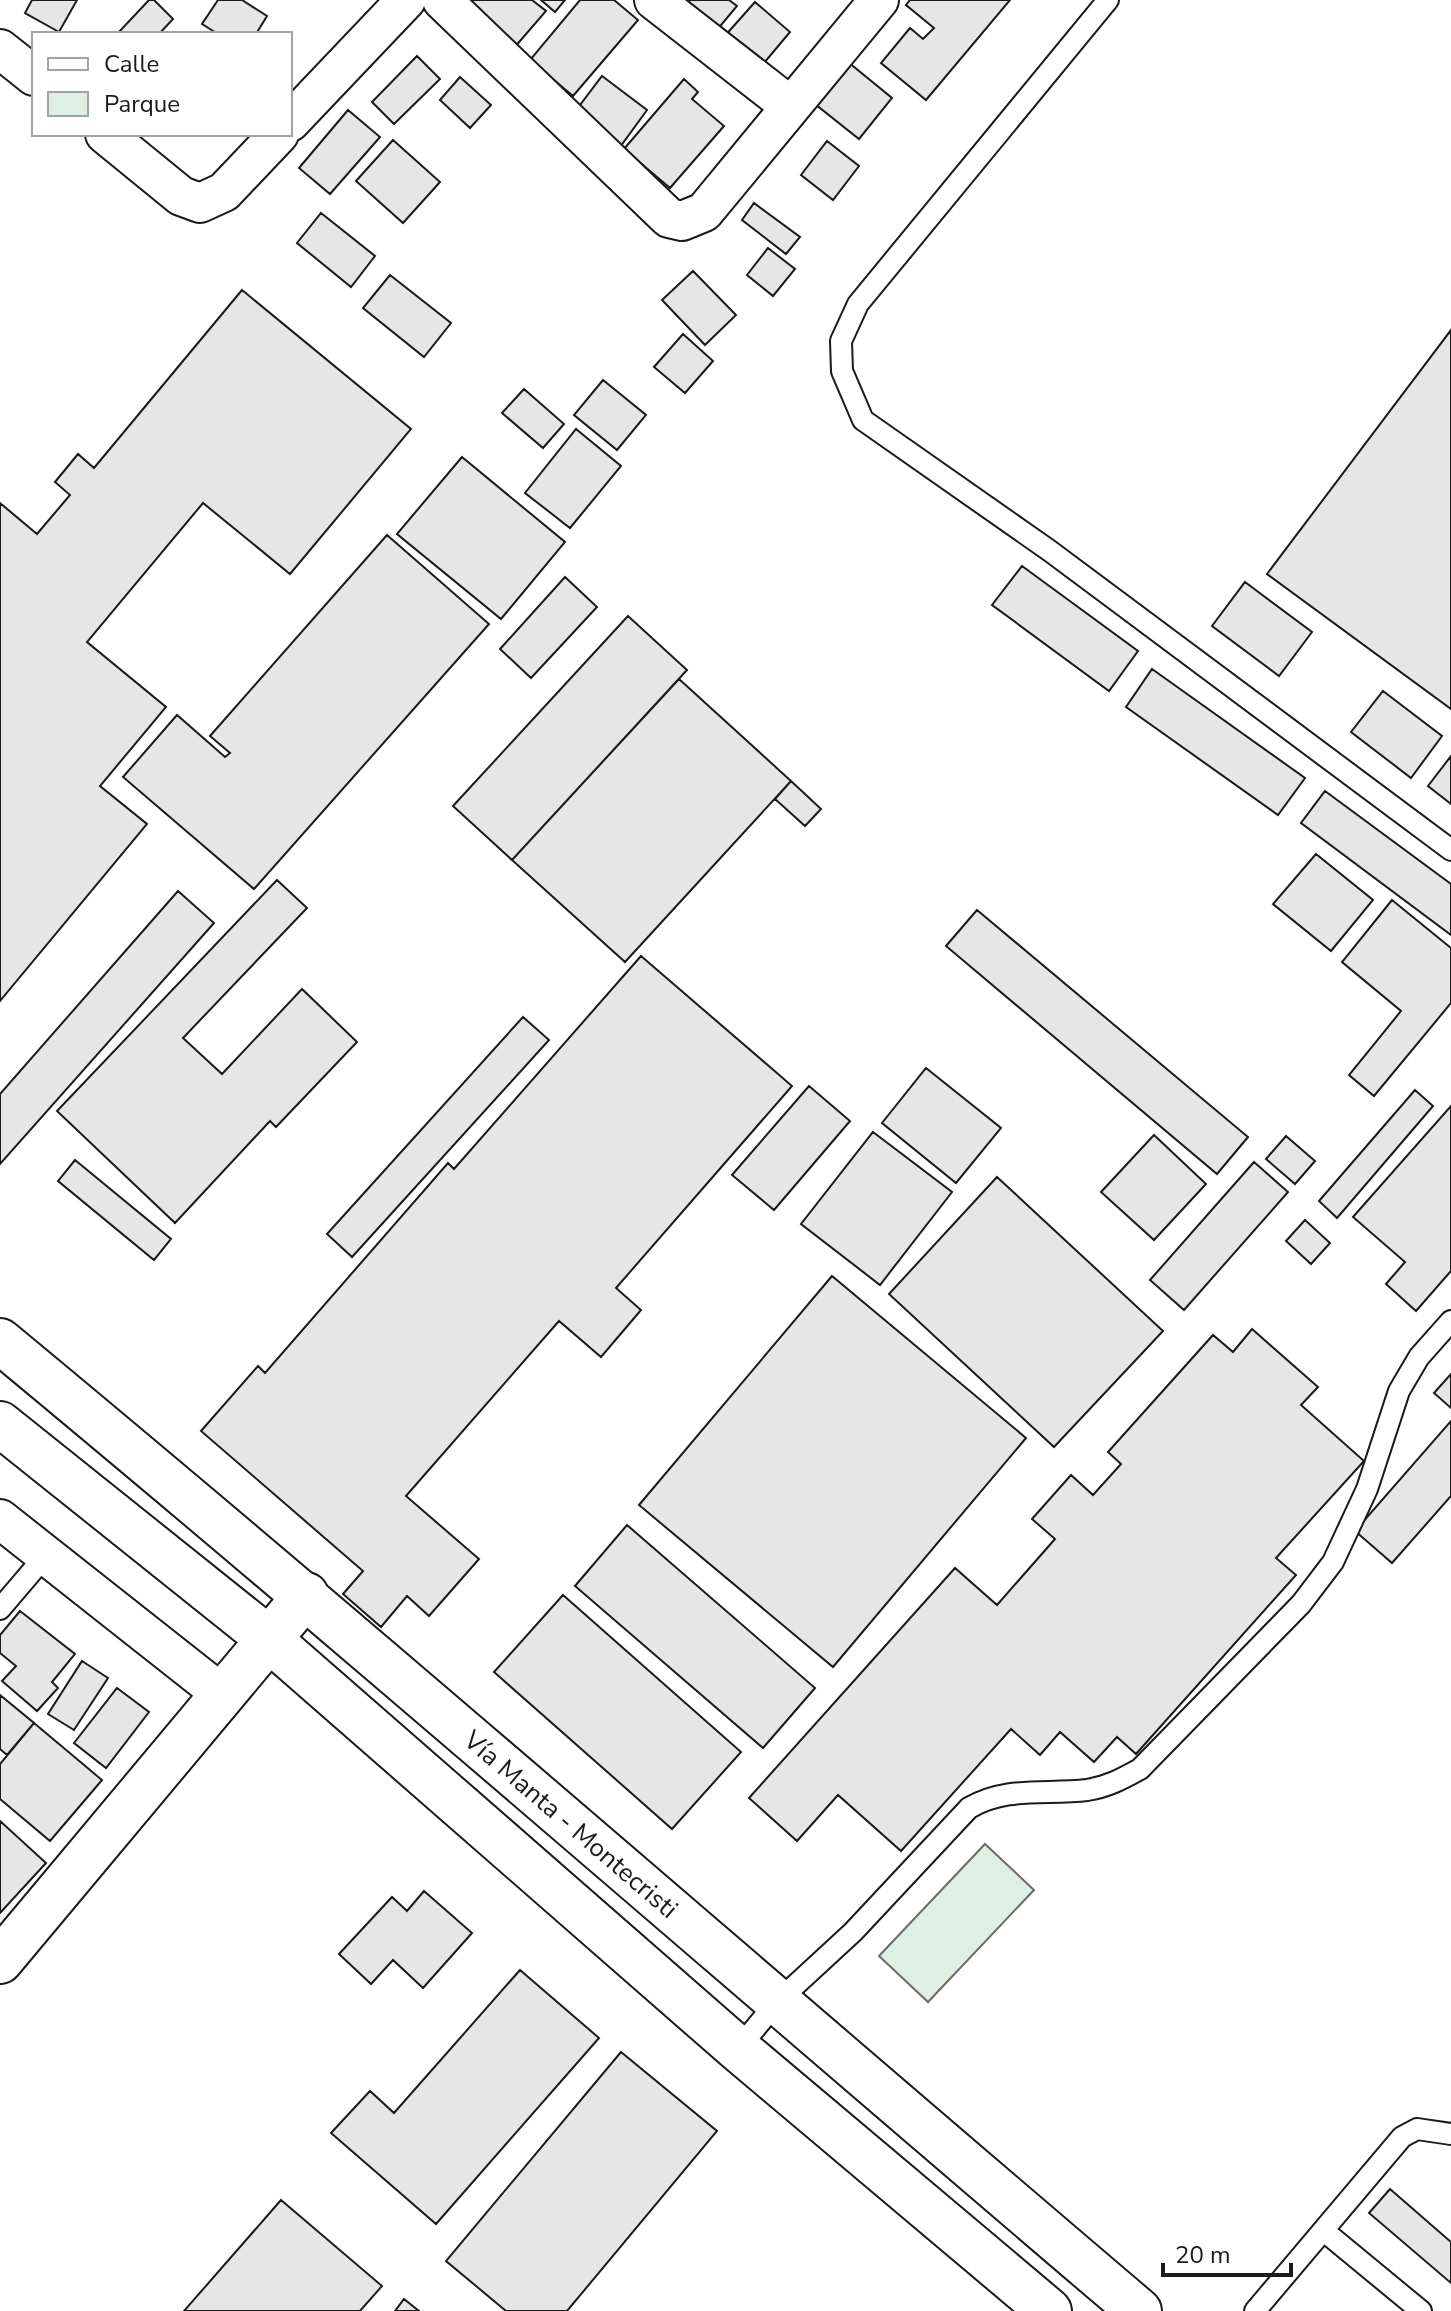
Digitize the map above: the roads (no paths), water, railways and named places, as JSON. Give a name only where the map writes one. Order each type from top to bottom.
[{"type":"main road","name":"Vía Manta - Montecristi","points":[[0,1341],[306,1595],[776,2003],[1139,2311]]},
{"type":"main road","points":[[0,1424],[270,1640],[738,2049],[1049,2311]]},
{"type":"main road","points":[[0,1961],[306,1595]]},
{"type":"street","points":[[292,120],[406,0]]},
{"type":"street","points":[[442,0],[669,218],[682,221],[704,212],[879,0]]},
{"type":"street","points":[[654,0],[790,106]]},
{"type":"street","points":[[0,49],[32,74]]},
{"type":"street","points":[[107,136],[181,196],[200,203],[224,192],[277,136]]},
{"type":"street","points":[[0,1519],[223,1695]]},
{"type":"lane","points":[[1108,0],[858,304],[841,341],[842,371],[863,420],[1050,551],[1451,850]]},
{"type":"lane","points":[[738,2049],[776,2003],[853,1932],[969,1808],[988,1797],[1015,1792],[1086,1790],[1114,1784],[1140,1769],[1301,1604],[1333,1562],[1367,1489],[1399,1391],[1419,1357],[1451,1321]]},
{"type":"lane","points":[[0,1609],[46,1555]]},
{"type":"lane","points":[[1265,2308],[1402,2137],[1417,2129],[1451,2134]]},
{"type":"lane","points":[[1324,2231],[1421,2311]]}]
